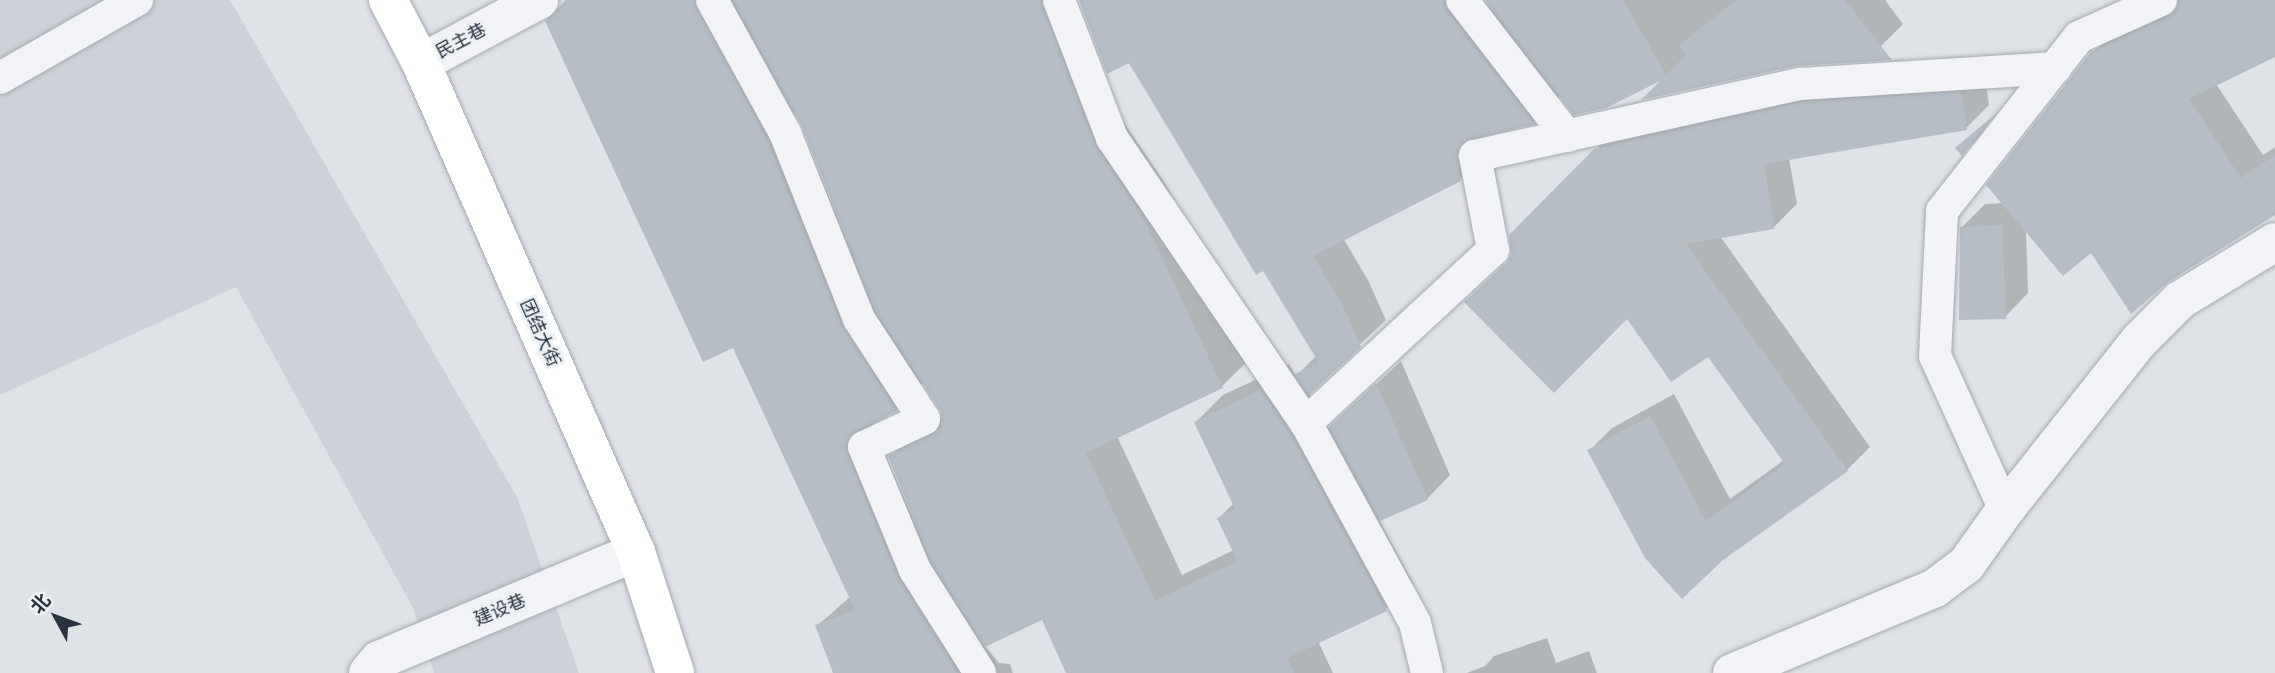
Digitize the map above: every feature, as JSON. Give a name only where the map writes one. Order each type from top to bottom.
[{"type":"main road","name":"团结大街","points":[[388,0],[421,63],[636,552],[675,673]]},
{"type":"street","name":"民主巷","points":[[421,63],[539,0]]},
{"type":"street","points":[[1732,673],[1935,588],[1966,565],[2005,510],[2147,332],[2180,300],[2275,242]]},
{"type":"street","name":"建设巷","points":[[368,673],[379,660],[636,552]]},
{"type":"lane","points":[[0,78],[137,0]]},
{"type":"lane","points":[[712,0],[785,133],[859,319],[924,419],[864,447],[915,570],[980,673]]},
{"type":"lane","points":[[1059,0],[1112,138],[1306,423],[1415,623],[1427,673]]},
{"type":"lane","points":[[1462,0],[1567,136]]},
{"type":"lane","points":[[2005,510],[1935,356],[1942,211],[2079,37],[2161,0]]},
{"type":"lane","points":[[1306,423],[1493,250],[1475,156],[1800,84],[2055,68]]},
{"type":"shaded area","points":[[0,0],[230,0],[517,497],[579,673],[434,673],[413,608],[236,287],[0,395]]},
{"type":"building","points":[[566,0],[694,0],[768,141],[842,326],[897,411],[850,436],[847,453],[898,577],[958,673],[833,673],[815,625],[855,610],[733,348],[703,362],[545,21]]},
{"type":"building","points":[[733,0],[1041,0],[1095,145],[1142,215],[1223,388],[1086,453],[1155,601],[1237,561],[1217,518],[1235,509],[1194,422],[1261,390],[1290,433],[1387,611],[1287,658],[1294,673],[1066,673],[1042,620],[985,647],[931,562],[888,456],[939,429],[942,420],[940,410],[875,311],[802,126]]},
{"type":"building","points":[[1079,0],[1444,0],[1447,11],[1535,124],[1463,142],[1457,159],[1461,181],[1313,256],[1343,306],[1361,347],[1309,395],[1295,374],[1319,363],[1263,271],[1256,275],[1129,63],[1107,74]]},
{"type":"building","points":[[1485,0],[1623,0],[1666,75],[1686,55],[1679,45],[1737,0],[1845,0],[1892,60],[1796,66],[1641,100],[1660,81],[1606,108],[1574,115]]},
{"type":"building","points":[[2179,0],[2275,0],[2275,57],[2189,99],[2241,178],[2275,155],[2275,215],[2168,282],[2131,314],[2091,253],[2063,276],[1986,185],[2091,52],[2169,17],[2176,10]]},
{"type":"building","points":[[1961,92],[1967,130],[1764,164],[1774,229],[1686,244],[1848,471],[1723,560],[1682,599],[1645,558],[1587,450],[1650,416],[1706,521],[1785,464],[1708,357],[1671,382],[1627,319],[1554,393],[1464,302],[1506,263],[1511,255],[1509,235],[1594,149],[1803,102]]},
{"type":"building","points":[[1992,117],[1962,156],[1955,148]]},
{"type":"building","points":[[2002,225],[2006,319],[1959,320],[1960,227]]},
{"type":"building","points":[[1376,383],[1428,500],[1380,521],[1329,427]]}]
